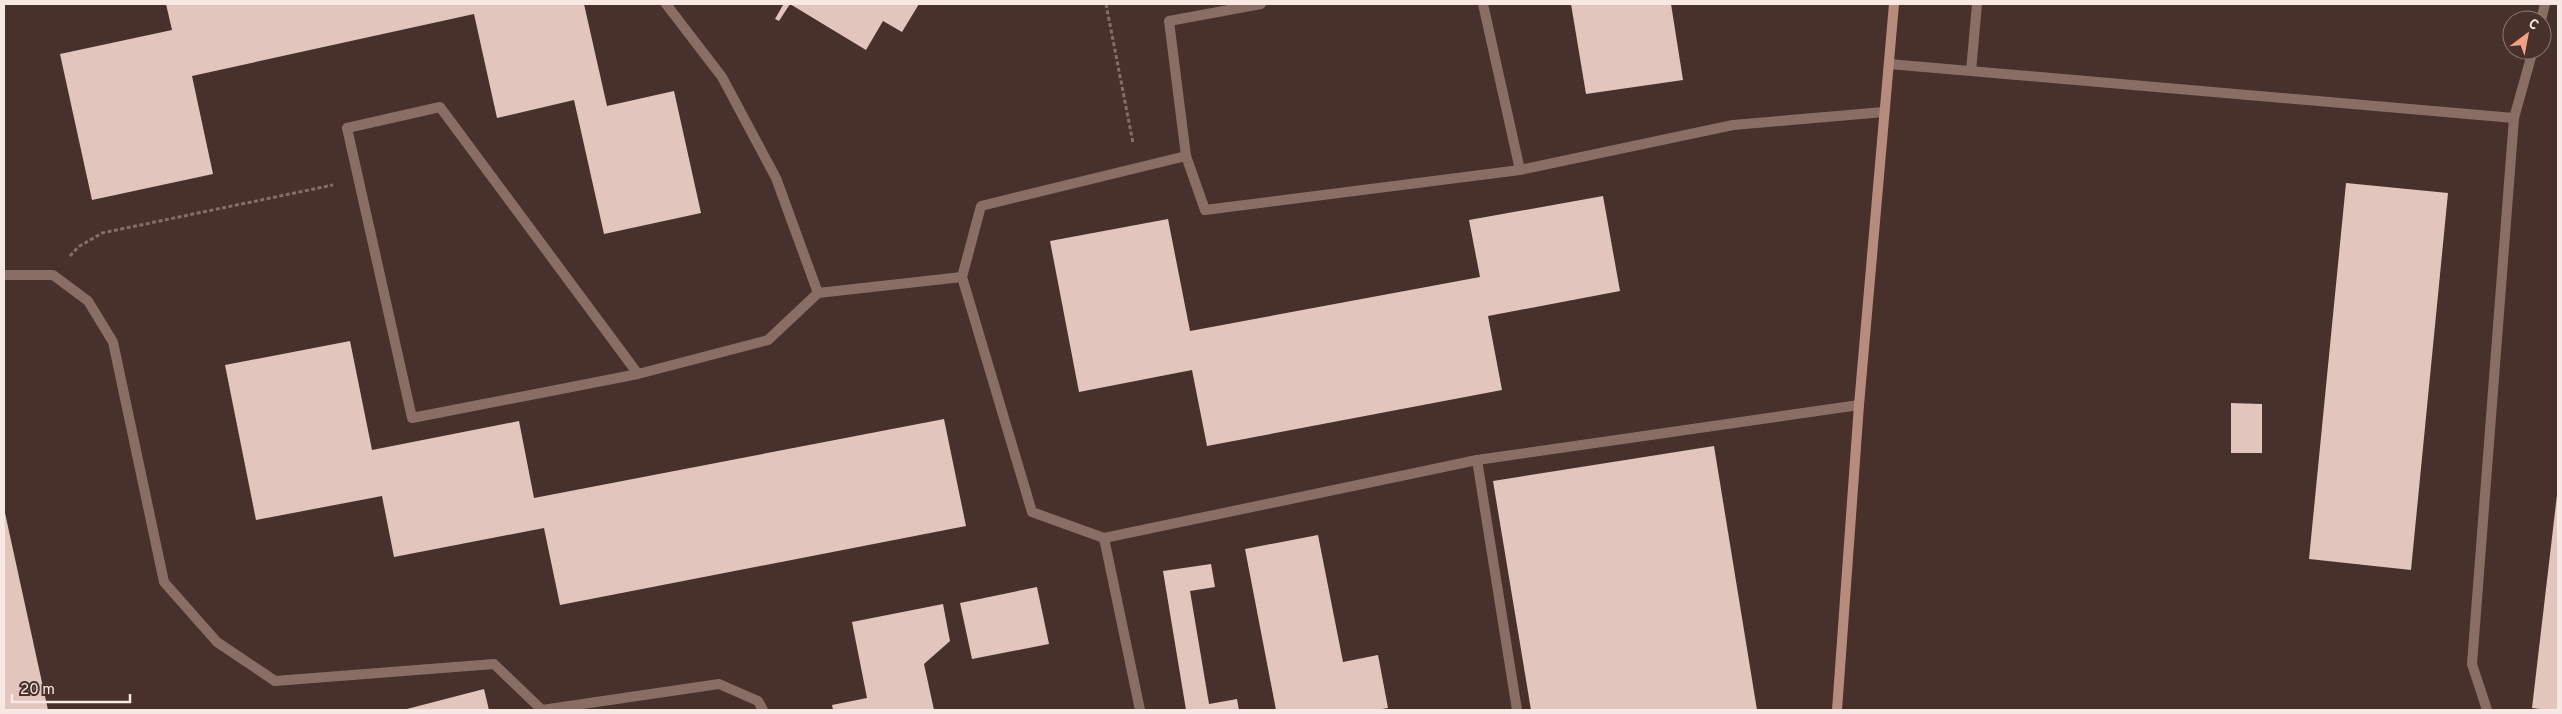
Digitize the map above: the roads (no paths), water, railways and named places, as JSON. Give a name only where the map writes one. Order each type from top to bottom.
[{"type":"street","points":[[1837,710],[1859,405],[1894,4]]},
{"type":"lane","points":[[666,4],[722,77],[776,178],[818,293]]},
{"type":"lane","points":[[1261,4],[1169,21],[1186,156],[1205,210],[1520,170],[1733,125],[1884,112]]},
{"type":"lane","points":[[1483,4],[1520,170]]},
{"type":"lane","points":[[1971,72],[1978,4]]},
{"type":"lane","points":[[2487,710],[2472,664],[2514,118],[2530,60]]},
{"type":"lane","points":[[1889,64],[2514,118]]},
{"type":"lane","points":[[638,374],[440,107],[347,128],[412,418],[638,374],[768,340],[818,293],[962,277]]},
{"type":"lane","points":[[1186,156],[981,206],[962,277],[1032,512],[1104,538],[1477,460],[1859,405]]},
{"type":"lane","points":[[4,275],[53,276],[88,301],[113,342],[164,582],[217,642],[275,681],[494,664],[542,710],[720,684],[758,701],[763,710]]},
{"type":"lane","points":[[1477,460],[1517,710]]},
{"type":"lane","points":[[1104,538],[1140,710]]}]
